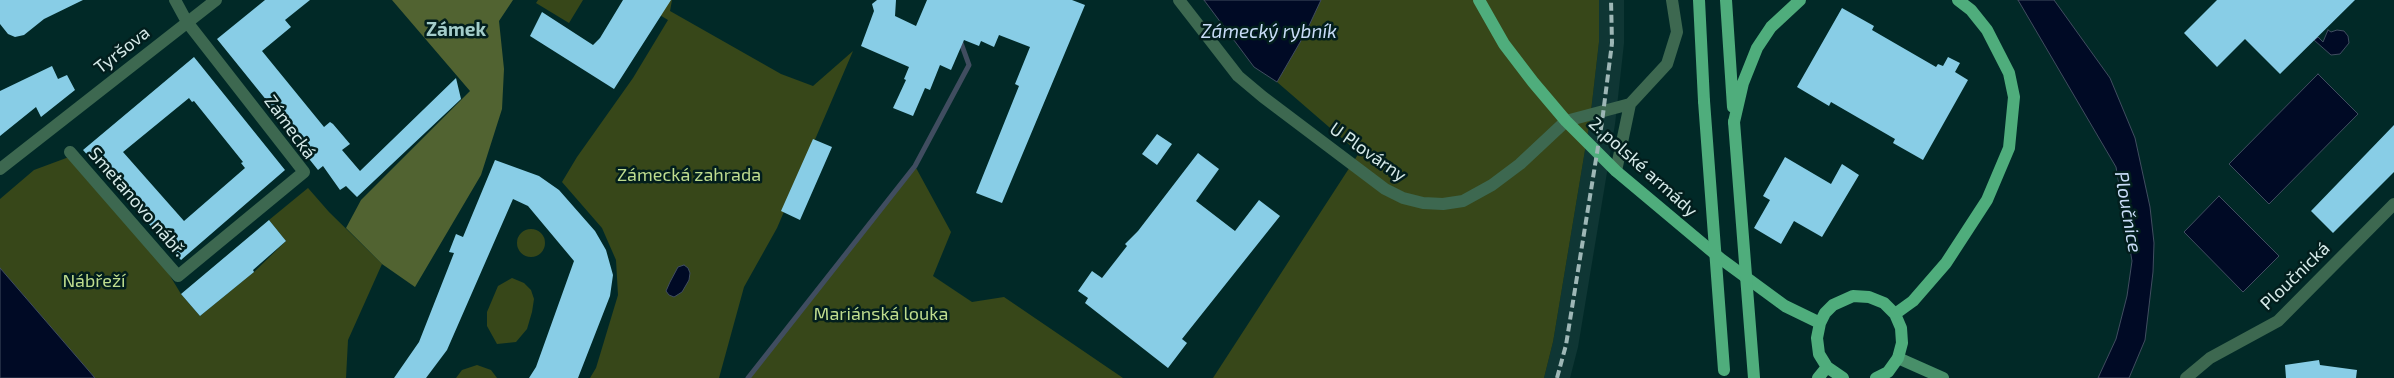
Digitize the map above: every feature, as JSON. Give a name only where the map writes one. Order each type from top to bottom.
[{"type":"main road","name":"2. polské armády","points":[[1479,0],[1504,44],[1566,121],[1616,171],[1720,259],[1785,306],[1820,323]]},
{"type":"main road","points":[[1699,0],[1704,101],[1725,378]]},
{"type":"main road","points":[[1726,0],[1754,378]]},
{"type":"main road","points":[[1734,122],[1743,83],[1757,48],[1778,19],[1800,0]]},
{"type":"main road","points":[[1895,314],[1913,301],[1946,263],[1968,231],[2000,174],[2009,148],[2013,124],[2014,97],[2009,73],[1988,30],[1971,10],[1958,0]]},
{"type":"main road","points":[[1843,378],[1827,367],[1819,354],[1817,338],[1820,323],[1833,305],[1854,296],[1869,297],[1884,303],[1895,314],[1901,328],[1902,343],[1898,358],[1888,372],[1876,378]]},
{"type":"main road","points":[[1898,358],[1943,378]]},
{"type":"main road","points":[[1818,378],[1827,367]]},
{"type":"street","points":[[175,0],[187,22]]},
{"type":"street","name":"Tyršova","points":[[0,168],[216,0]]},
{"type":"street","name":"U Plovárny","points":[[1179,0],[1238,76],[1385,189],[1403,198],[1424,203],[1443,204],[1463,201],[1492,185],[1520,164],[1566,121]]},
{"type":"street","points":[[1616,171],[1630,104],[1667,64],[1677,32],[1672,0]]},
{"type":"street","name":"Zámecká","points":[[178,276],[304,172],[187,22]]},
{"type":"street","points":[[1566,121],[1630,104]]},
{"type":"street","name":"Smetanovo nábř.","points":[[70,152],[178,276]]},
{"type":"street","name":"Ploučnická","points":[[2186,378],[2210,358],[2278,321],[2394,204]]},
{"type":"shaded area","points":[[1599,0],[1624,0],[1624,43],[1615,124],[1578,347],[1570,378],[1544,378],[1553,342],[1590,120],[1599,42]]},
{"type":"green space","points":[[392,0],[513,0],[499,21],[504,69],[502,109],[481,175],[415,287],[382,264],[346,228],[361,200],[470,91]]},
{"type":"green space","points":[[538,0],[583,0],[569,23],[536,3]]},
{"type":"green space","name":"Zámecká zahrada","points":[[635,0],[672,0],[670,11],[781,74],[813,86],[853,51],[777,228],[744,287],[719,378],[590,378],[596,368],[618,295],[616,260],[602,228],[562,182],[577,157],[633,78],[668,20]]},
{"type":"green space","points":[[1321,0],[1599,0],[1599,42],[1590,120],[1553,342],[1544,378],[1213,378],[1359,153],[1277,82],[1306,32]]},
{"type":"green space","name":"Nábřeží","points":[[69,157],[164,266],[181,294],[200,316],[254,272],[286,241],[269,220],[308,188],[329,212],[382,264],[348,340],[346,378],[95,378],[0,268],[0,199],[34,170]]},
{"type":"green space","name":"Mariánská louka","points":[[915,166],[951,232],[933,276],[972,302],[1004,297],[1123,378],[748,378]]},
{"type":"green space","points":[[531,229],[541,233],[545,243],[541,253],[531,257],[521,253],[517,243],[521,233]]},
{"type":"green space","points":[[512,278],[524,283],[531,290],[534,299],[532,312],[527,329],[516,342],[497,344],[487,326],[487,312],[498,286]]},
{"type":"green space","points":[[477,365],[491,370],[497,378],[456,378],[462,370]]},
{"type":"water","name":"Zámecký rybník","points":[[1204,0],[1321,0],[1306,32],[1277,82],[1254,67]]},
{"type":"water","name":"Ploučnice","points":[[2018,0],[2054,0],[2110,78],[2135,138],[2150,207],[2154,243],[2153,272],[2145,340],[2129,378],[2098,378],[2116,339],[2127,296],[2132,261],[2116,167]]},
{"type":"water","points":[[2328,30],[2331,32],[2337,30],[2344,31],[2348,36],[2349,43],[2340,54],[2331,55],[2314,40],[2318,37],[2323,42]]},
{"type":"water","points":[[2318,74],[2358,114],[2269,204],[2229,164]]},
{"type":"water","points":[[2219,196],[2279,256],[2243,292],[2184,232]]},
{"type":"water","points":[[684,265],[690,273],[689,280],[682,292],[674,297],[669,295],[666,291],[670,282],[678,267]]},
{"type":"water","points":[[0,268],[95,378],[0,378]]},
{"type":"building","points":[[0,0],[83,0],[44,19],[24,35],[15,37],[8,34],[0,24]]},
{"type":"building","points":[[265,0],[310,0],[285,20],[291,27],[262,51],[324,127],[330,122],[350,144],[342,150],[360,171],[456,78],[461,99],[357,197],[346,186],[340,190],[323,166],[318,170],[302,150],[305,148],[217,39]]},
{"type":"building","points":[[623,0],[671,0],[614,89],[530,36],[542,12],[593,45],[600,38]]},
{"type":"building","points":[[877,0],[896,0],[895,16],[916,26],[927,0],[1072,0],[1085,5],[1002,203],[976,193],[1019,86],[1015,84],[1030,47],[999,35],[994,47],[981,41],[979,46],[964,40],[951,70],[940,65],[930,90],[925,88],[913,116],[893,108],[906,80],[904,79],[909,67],[861,46],[874,11],[872,4]]},
{"type":"building","points":[[2217,0],[2355,0],[2280,74],[2245,39],[2217,67],[2184,33]]},
{"type":"building","points":[[1842,8],[1874,26],[1872,30],[1936,67],[1938,64],[1943,66],[1948,57],[1960,63],[1955,72],[1968,80],[1923,160],[1893,143],[1895,139],[1831,102],[1829,106],[1797,87]]},
{"type":"building","points":[[194,57],[285,170],[181,260],[83,150]],"holes":[[[189,98],[192,102],[194,101],[243,162],[241,163],[245,168],[184,221],[123,152]]]},
{"type":"building","points":[[52,66],[58,79],[67,75],[75,90],[41,117],[36,107],[0,136],[0,91]]},
{"type":"building","points":[[2394,125],[2394,172],[2333,233],[2311,211]]},
{"type":"building","points":[[1157,134],[1172,144],[1157,165],[1142,154]]},
{"type":"building","points":[[813,139],[832,147],[800,220],[781,211]]},
{"type":"building","points":[[1198,153],[1219,169],[1196,201],[1235,231],[1259,200],[1280,216],[1182,339],[1187,343],[1168,368],[1085,303],[1088,298],[1078,291],[1092,271],[1102,278],[1127,246],[1125,244],[1138,231]]},
{"type":"building","points":[[1785,157],[1831,184],[1842,164],[1859,175],[1822,237],[1794,221],[1781,244],[1754,228],[1770,200],[1763,196]]},
{"type":"building","points":[[495,160],[539,176],[559,190],[595,231],[606,250],[613,275],[610,296],[578,378],[529,378],[536,367],[574,261],[528,206],[513,199],[447,350],[426,378],[394,378],[419,342],[454,253],[449,252],[456,234],[463,237]]},
{"type":"building","points":[[269,220],[286,241],[253,270],[254,272],[200,316],[181,294]]},
{"type":"building","points":[[2319,360],[2320,365],[2357,370],[2356,378],[2286,378],[2285,365]]},
{"type":"waterway","points":[[748,378],[915,166],[969,65],[960,40]]},
{"type":"railway","points":[[1557,378],[1566,345],[1602,122],[1612,43],[1611,0]]},
{"type":"district","name":"Zámek","points":[[456,30]]}]
